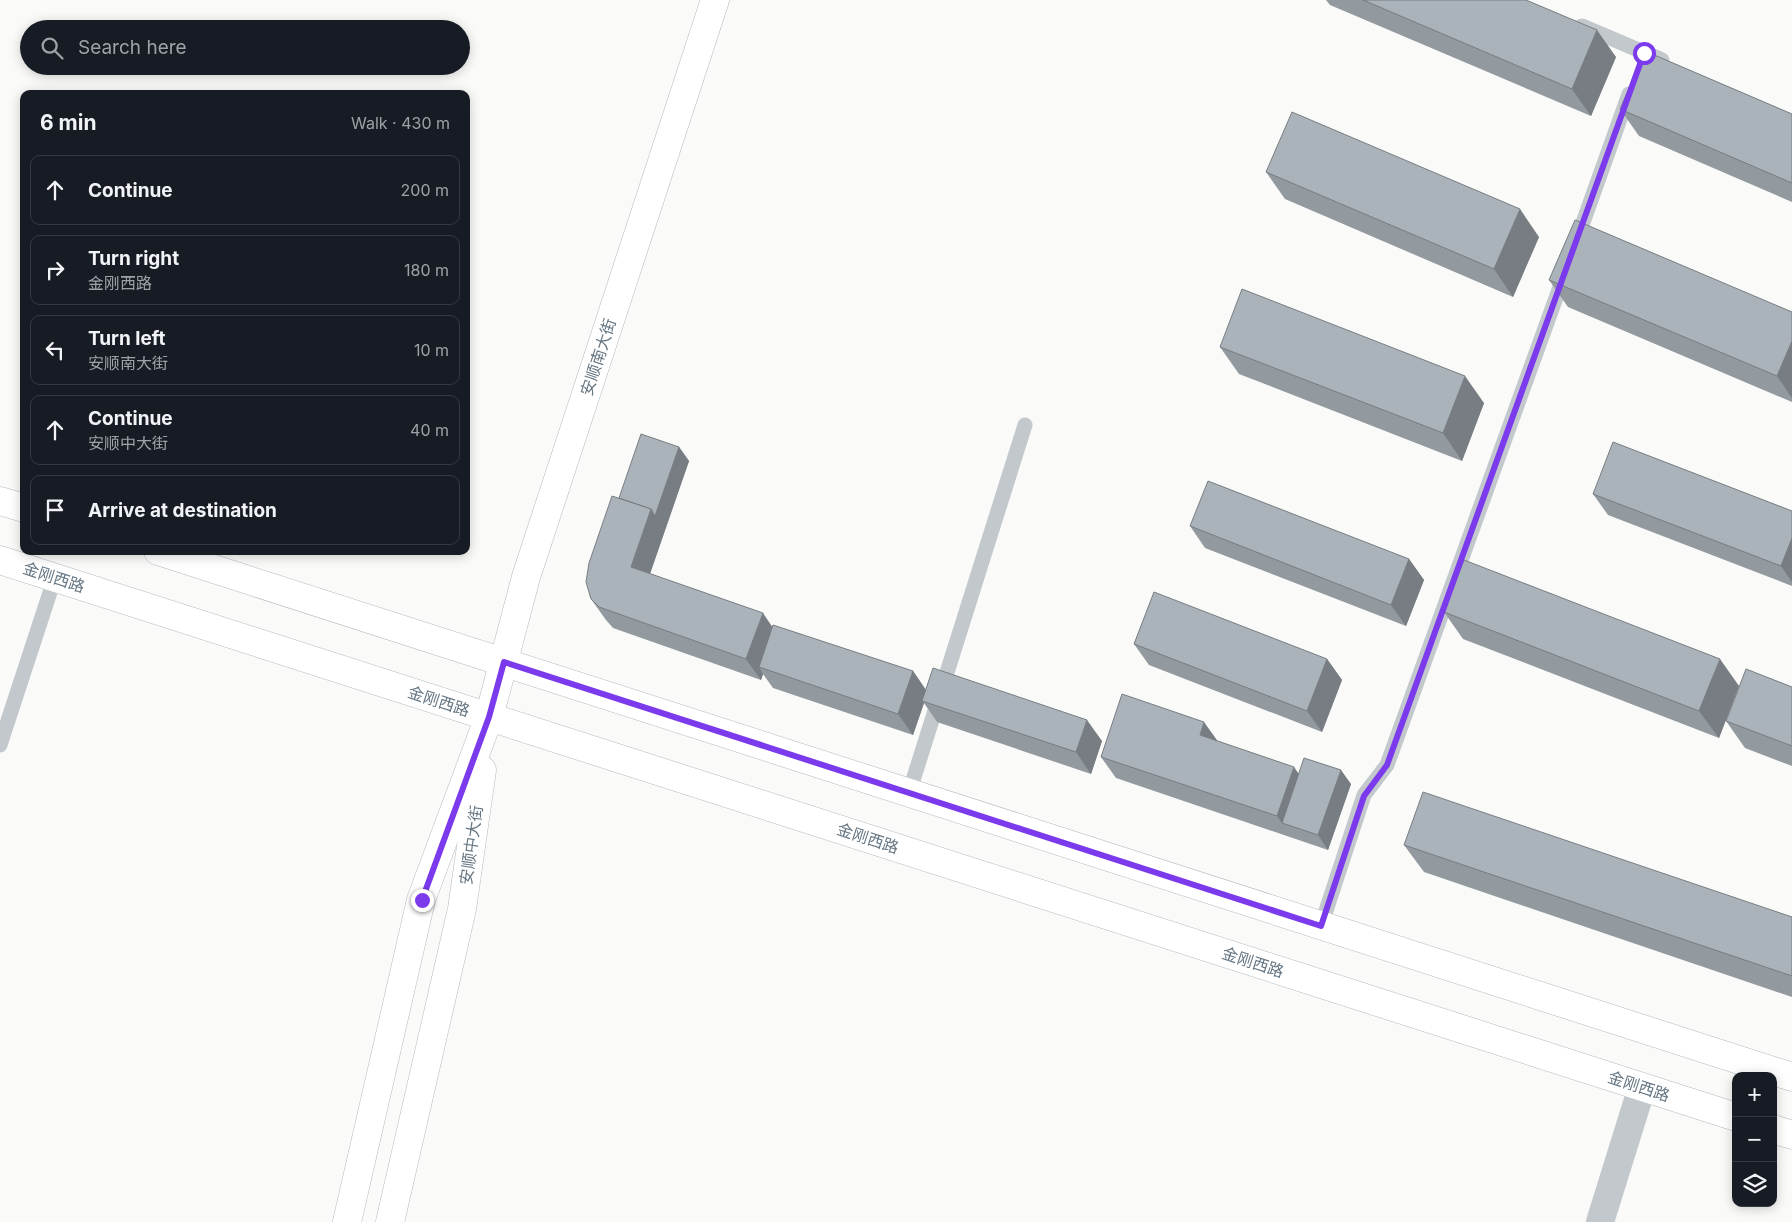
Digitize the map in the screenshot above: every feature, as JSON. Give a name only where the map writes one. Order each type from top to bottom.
[{"type":"street","name":"安顺南大街","points":[[489,717],[526,578],[715,0]]},
{"type":"street","points":[[0,501],[20,507]]},
{"type":"street","points":[[170,555],[1792,1077]]},
{"type":"street","name":"金刚西路","points":[[0,560],[1732,1116]]},
{"type":"street","name":"安顺中大街","points":[[348,1222],[422,900],[489,717]]},
{"type":"street","name":"安顺中大街","points":[[390,1222],[462,909],[489,717]]},
{"type":"street","points":[[1600,1222],[1642,1087]]},
{"type":"street","points":[[1777,1130],[1792,1135]]},
{"type":"lane","points":[[1564,19],[1642,58],[1679,68]]},
{"type":"lane","points":[[1321,926],[1364,796],[1387,765],[1634,81]]},
{"type":"lane","points":[[909,793],[1025,425]]},
{"type":"lane","points":[[0,745],[55,577]]},
{"type":"building","points":[[1363,0],[1526,0],[1597,30],[1572,89]]},
{"type":"building","points":[[1645,51],[1792,114],[1792,183],[1620,109]]},
{"type":"building","points":[[1292,112],[1520,209],[1494,269],[1266,172]]},
{"type":"building","points":[[1575,220],[1792,312],[1792,341],[1777,376],[1549,280]]},
{"type":"building","points":[[1242,289],[1465,376],[1443,433],[1220,347]]},
{"type":"building","points":[[641,434],[679,447],[655,516],[651,509],[619,498]]},
{"type":"building","points":[[1613,442],[1792,511],[1792,538],[1781,566],[1593,494]]},
{"type":"building","points":[[1208,481],[1409,559],[1391,605],[1190,526]]},
{"type":"building","points":[[612,496],[651,509],[631,567],[763,613],[746,659],[599,607],[591,599],[586,582],[589,563]]},
{"type":"building","points":[[1464,560],[1720,659],[1699,711],[1444,612]]},
{"type":"building","points":[[1154,592],[1327,659],[1307,711],[1134,644]]},
{"type":"building","points":[[773,625],[913,671],[898,714],[759,667]]},
{"type":"building","points":[[933,668],[1087,720],[1076,752],[922,701]]},
{"type":"building","points":[[1746,669],[1792,687],[1792,746],[1726,721]]},
{"type":"building","points":[[1122,694],[1204,722],[1200,735],[1294,767],[1277,816],[1101,757]]},
{"type":"building","points":[[1304,758],[1341,770],[1318,835],[1282,823]]},
{"type":"building","points":[[1423,792],[1792,917],[1792,976],[1404,845]]},
{"type":"route","points":[[422,900],[489,717],[504,662],[1321,926],[1364,796],[1387,765],[1644,53]]}]
